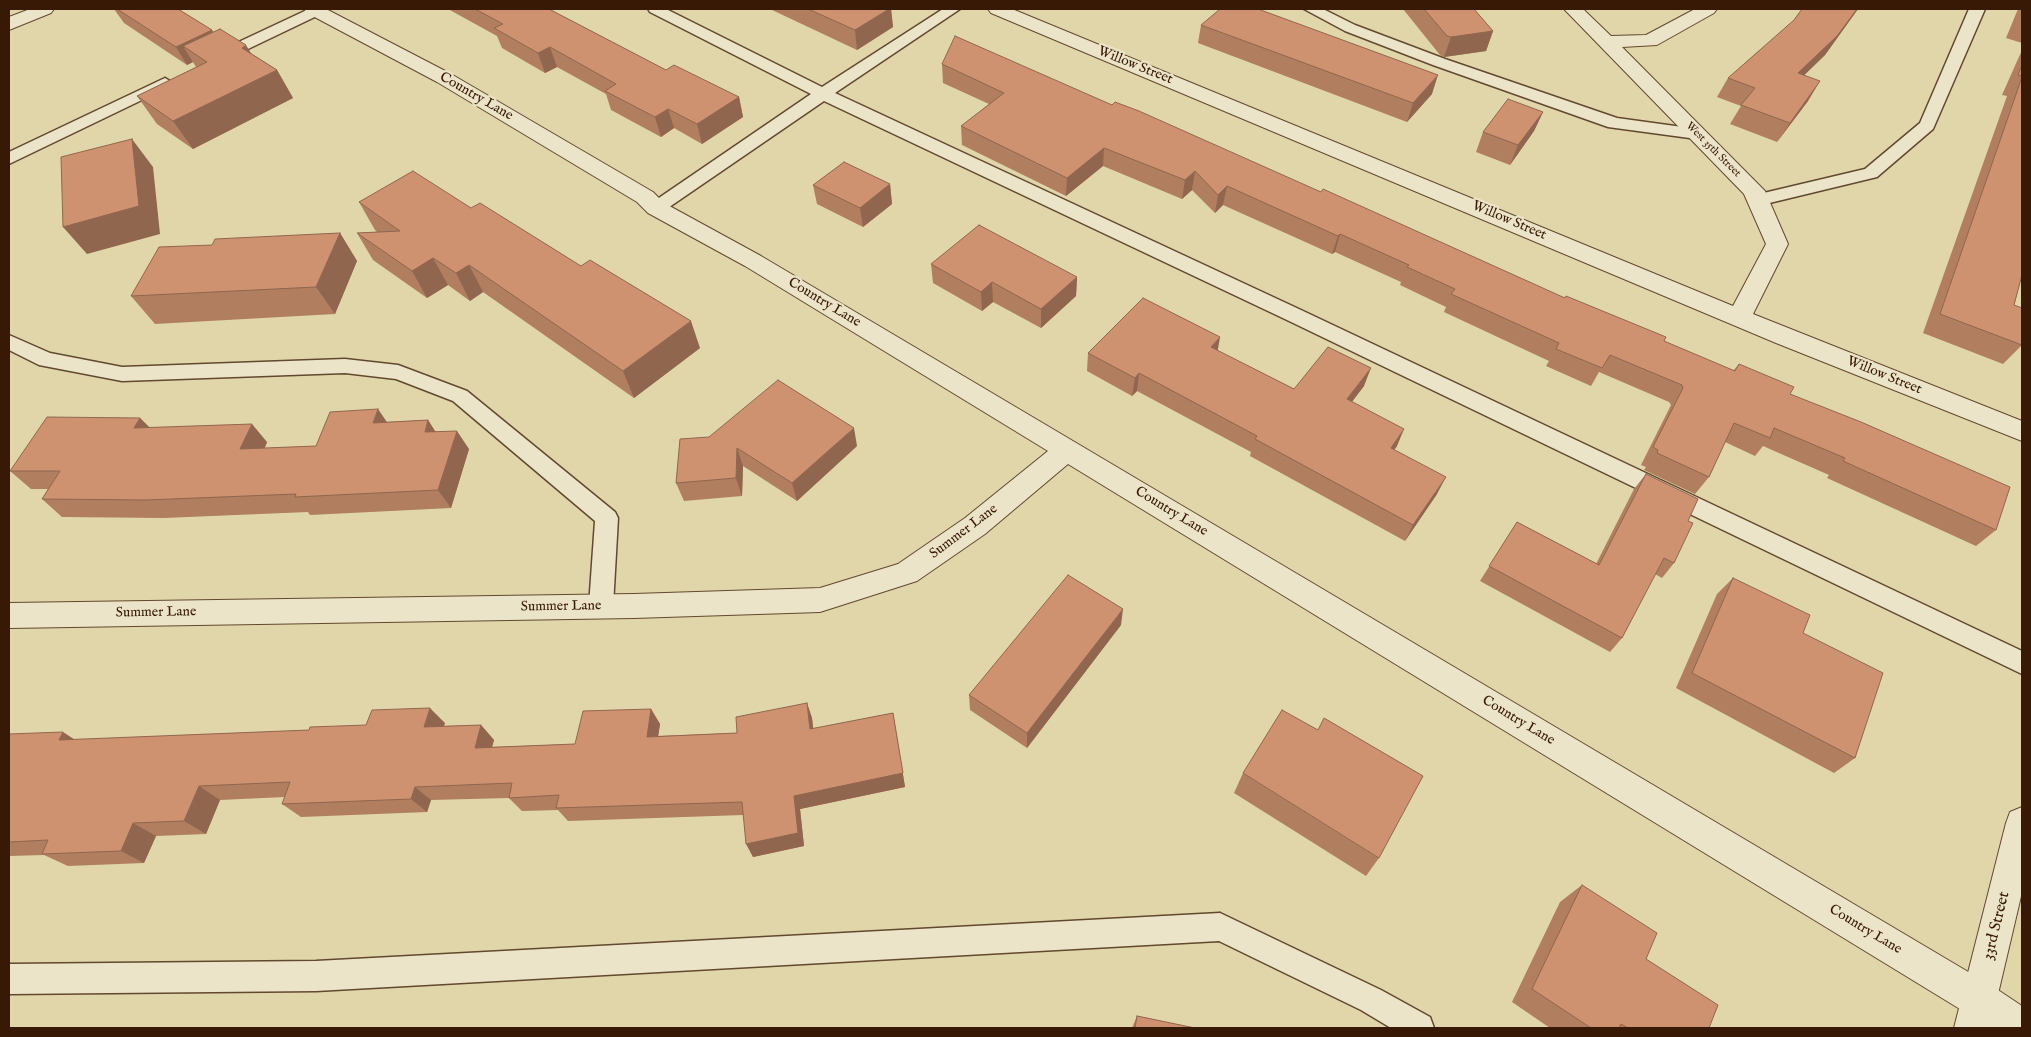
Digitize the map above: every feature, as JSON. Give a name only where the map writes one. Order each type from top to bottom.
[{"type":"street","points":[[9,24],[45,9]]},
{"type":"street","name":"Willow Street","points":[[997,9],[1739,317],[2022,431]]},
{"type":"street","name":"West 35th Street","points":[[1573,9],[1754,191],[1777,244],[1739,317]]},
{"type":"street","points":[[1607,42],[1650,41],[1708,9]]},
{"type":"street","name":"Country Lane","points":[[315,10],[444,78],[645,196],[656,208],[753,261],[1067,450],[1975,1013],[2022,1027]]},
{"type":"street","name":"Summer Lane","points":[[9,616],[601,606],[820,600],[907,573],[975,526],[1067,450]]},
{"type":"street","name":"33rd Street","points":[[1975,1013],[2022,823]]},
{"type":"lane","points":[[655,9],[823,94],[1302,319],[2022,663]]},
{"type":"lane","points":[[656,208],[823,94],[953,9]]},
{"type":"lane","points":[[1312,9],[1358,31],[1614,123],[1697,134]]},
{"type":"lane","points":[[1757,200],[1871,173],[1927,125],[1977,9]]},
{"type":"lane","points":[[206,64],[315,10]]},
{"type":"lane","points":[[9,159],[179,77]]},
{"type":"lane","points":[[9,342],[46,360],[122,374],[345,366],[398,372],[460,396],[607,518],[601,606]]},
{"type":"lane","points":[[9,979],[316,976],[1220,926],[1371,1000],[1419,1028]]},
{"type":"building","points":[[117,9],[178,9],[212,30],[176,47]]},
{"type":"building","points":[[475,9],[549,9],[666,70],[674,65],[739,97],[697,124],[668,109],[655,117],[605,91],[616,84],[550,47],[538,53],[494,28],[503,24]]},
{"type":"building","points":[[808,9],[889,9],[855,30]]},
{"type":"building","points":[[1220,9],[1258,9],[1438,75],[1413,103],[1201,25]]},
{"type":"building","points":[[1424,9],[1474,9],[1493,31],[1447,36]]},
{"type":"building","points":[[1802,9],[1857,9],[1837,36],[1798,73],[1820,81],[1790,123],[1741,105],[1755,88],[1728,78],[1794,20]]},
{"type":"building","points":[[220,29],[246,45],[242,48],[277,70],[173,121],[137,96],[207,62],[183,46]]},
{"type":"building","points":[[955,36],[1112,105],[1115,102],[1139,111],[1321,192],[1323,189],[1565,298],[1566,296],[1666,337],[1664,341],[1735,371],[1739,364],[1794,387],[1790,394],[1861,422],[2010,487],[1996,530],[1843,461],[1845,458],[1774,428],[1770,438],[1734,423],[1709,477],[1657,453],[1658,450],[1653,447],[1683,388],[1682,385],[1610,355],[1602,368],[1556,349],[1559,343],[1451,294],[1455,289],[1407,267],[1409,265],[1340,234],[1338,236],[1227,186],[1218,195],[1195,171],[1185,180],[1104,148],[1067,178],[961,126],[1004,93],[942,64]]},
{"type":"building","points":[[2022,65],[2022,76],[2018,75]]},
{"type":"building","points":[[2022,77],[2022,275],[2014,305],[2022,308],[2022,345],[1940,314]]},
{"type":"building","points":[[1508,99],[1543,112],[1518,145],[1483,132]]},
{"type":"building","points":[[132,139],[139,206],[63,227],[61,157]]},
{"type":"building","points":[[844,162],[890,184],[860,208],[813,185]]},
{"type":"building","points":[[413,171],[471,208],[480,203],[581,266],[590,260],[691,321],[623,371],[469,265],[456,273],[433,258],[412,271],[357,233],[400,231],[359,202]]},
{"type":"building","points":[[979,225],[1077,277],[1041,309],[992,282],[981,292],[931,264]]},
{"type":"building","points":[[340,233],[316,287],[131,296],[159,247],[212,245],[215,239]]},
{"type":"building","points":[[1143,298],[1220,337],[1211,347],[1294,389],[1328,347],[1371,368],[1347,399],[1404,429],[1391,448],[1446,477],[1413,525],[1255,439],[1257,436],[1139,373],[1135,378],[1088,353]]},
{"type":"building","points":[[778,380],[854,428],[792,483],[737,448],[736,478],[676,483],[680,439],[709,437]]},
{"type":"building","points":[[378,409],[373,423],[428,420],[425,432],[457,431],[438,490],[295,497],[296,494],[146,500],[42,499],[60,471],[10,471],[47,417],[140,418],[134,428],[252,424],[240,449],[316,446],[330,412]]},
{"type":"building","points":[[1646,474],[1698,499],[1688,521],[1693,523],[1674,563],[1664,558],[1622,638],[1489,566],[1517,522],[1599,565]]},
{"type":"building","points":[[1068,575],[1123,609],[1027,733],[969,695]]},
{"type":"building","points":[[1733,578],[1810,615],[1803,633],[1883,673],[1855,758],[1692,673]]},
{"type":"building","points":[[807,703],[810,729],[893,713],[903,773],[794,796],[798,833],[746,844],[742,802],[556,808],[559,795],[509,798],[512,783],[415,787],[411,799],[282,804],[290,782],[199,786],[184,821],[133,823],[121,851],[42,854],[48,840],[9,842],[9,734],[63,732],[59,740],[309,730],[310,727],[366,725],[372,710],[430,708],[424,727],[481,725],[475,748],[575,744],[583,711],[651,709],[647,737],[737,733],[736,717]]},
{"type":"building","points":[[1282,710],[1318,730],[1324,718],[1423,776],[1379,858],[1243,773]]},
{"type":"building","points":[[1582,885],[1657,933],[1646,959],[1718,1005],[1709,1028],[1628,1028],[1621,1024],[1619,1028],[1591,1028],[1532,989]]},
{"type":"building","points":[[1137,1016],[1195,1028],[1135,1028]]}]
